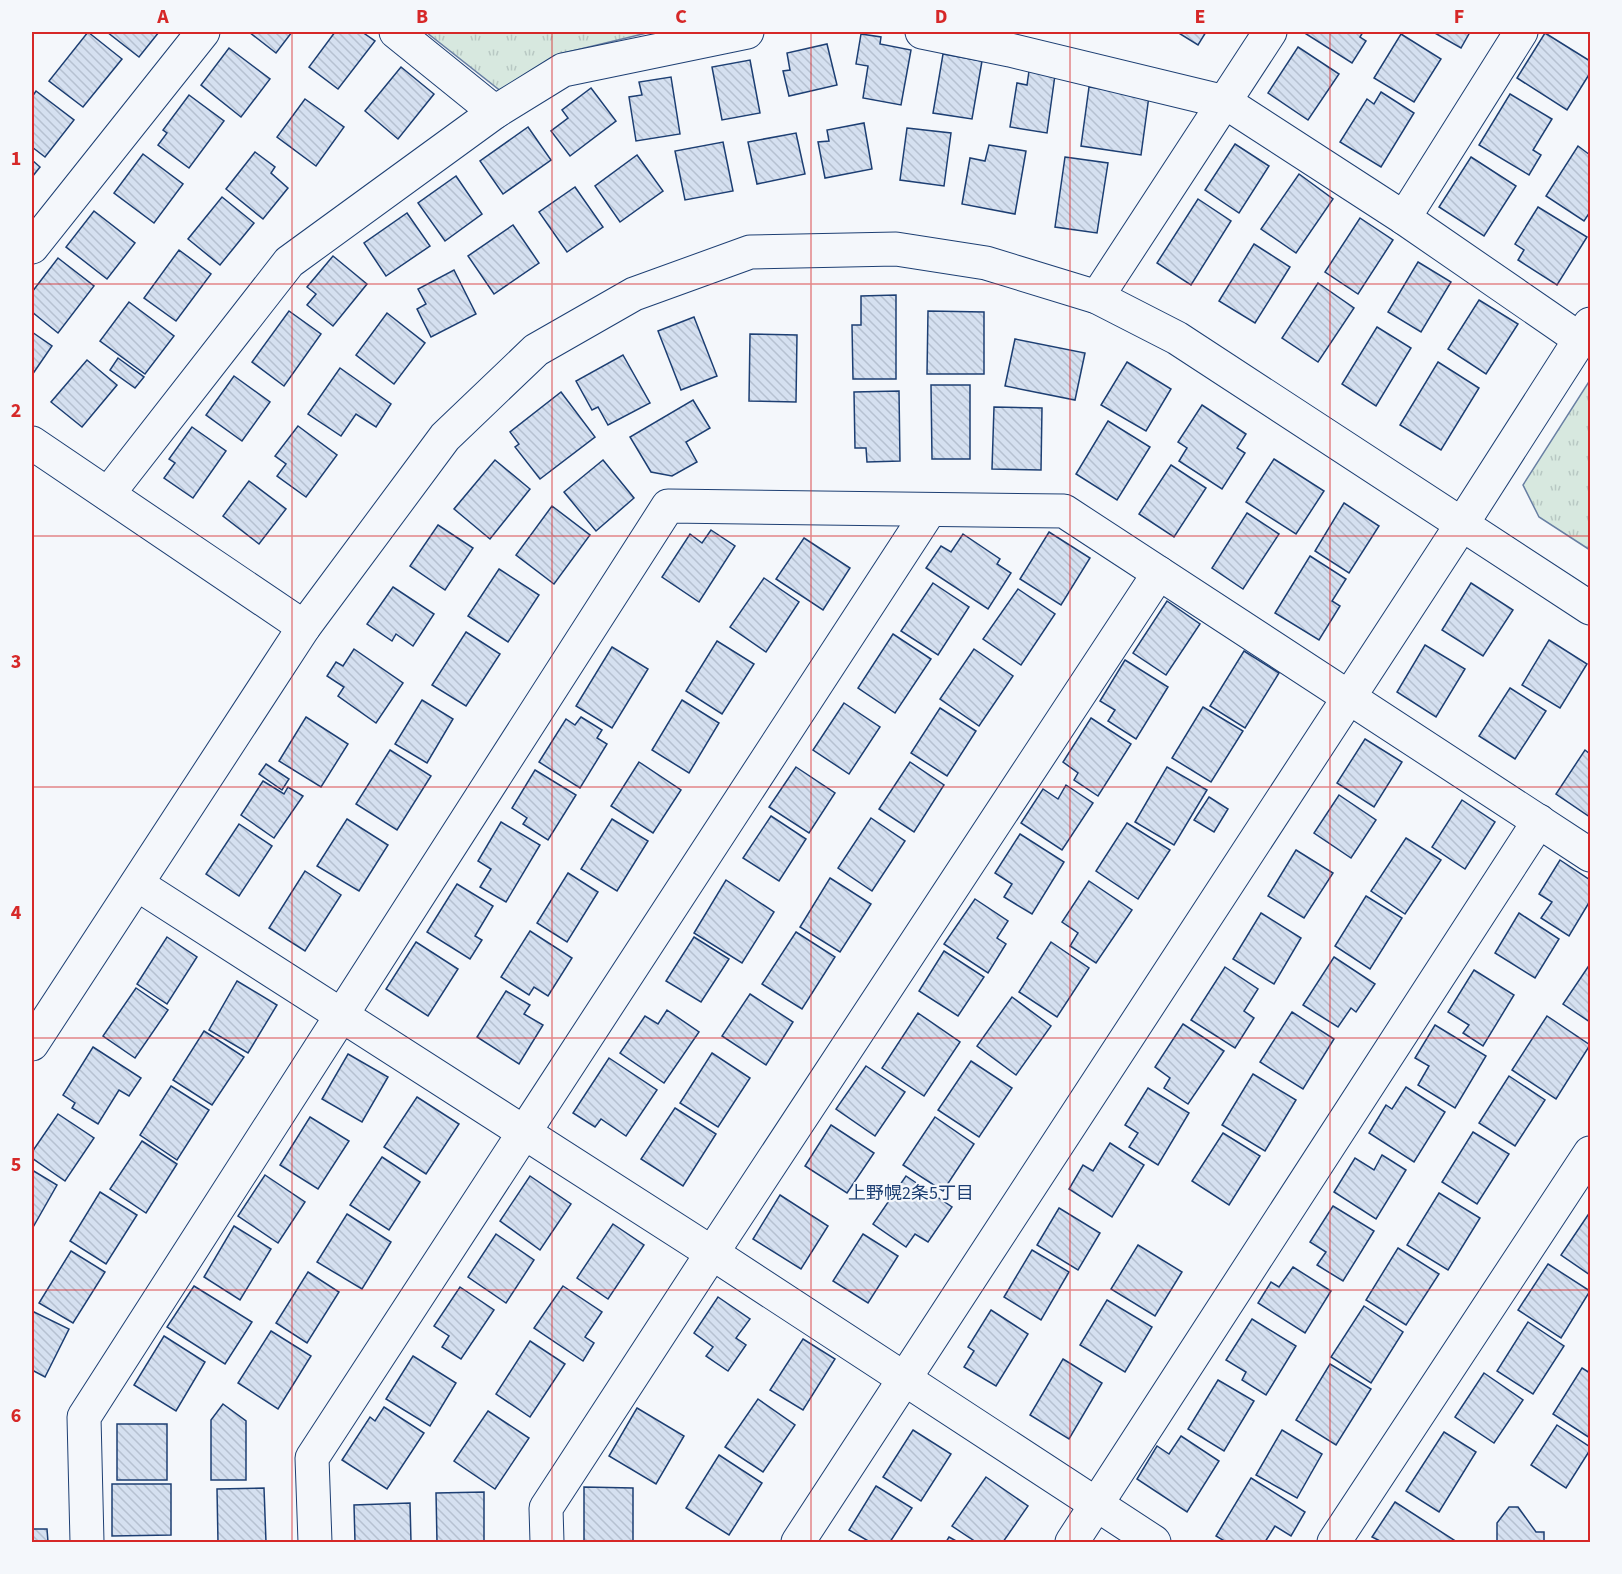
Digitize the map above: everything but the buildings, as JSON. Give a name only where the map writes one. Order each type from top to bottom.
[{"type":"street","points":[[32,247],[203,32]]},
{"type":"street","points":[[396,32],[495,112]]},
{"type":"street","points":[[108,495],[289,262],[495,112],[563,70],[747,32]]},
{"type":"street","points":[[798,1542],[1586,332],[1404,219],[1224,102],[1016,41],[922,32]]},
{"type":"street","points":[[1096,297],[1270,32]]},
{"type":"street","points":[[1404,219],[1521,32]]},
{"type":"street","points":[[32,1044],[304,627],[445,437],[536,350],[634,294],[750,252],[896,249],[986,263],[1096,297],[1177,338],[1590,608]]},
{"type":"street","points":[[32,442],[304,627]]},
{"type":"street","points":[[87,1542],[84,1417],[668,506],[1064,511],[1590,855]]},
{"type":"street","points":[[315,1542],[312,1458],[930,510]]},
{"type":"street","points":[[547,1542],[546,1508],[1159,573]]},
{"type":"street","points":[[1072,1542],[1539,821]]},
{"type":"street","points":[[137,884],[712,1253],[904,1381],[1154,1542]]},
{"type":"street","points":[[1334,1542],[1590,1153]]},
{"type":"green space","points":[[426,32],[651,32],[564,53],[502,92]]},
{"type":"green space","points":[[1590,380],[1590,550],[1539,517],[1523,485]]},
{"type":"district","name":"上野幌2条5丁目","points":[[911,1193]]}]
